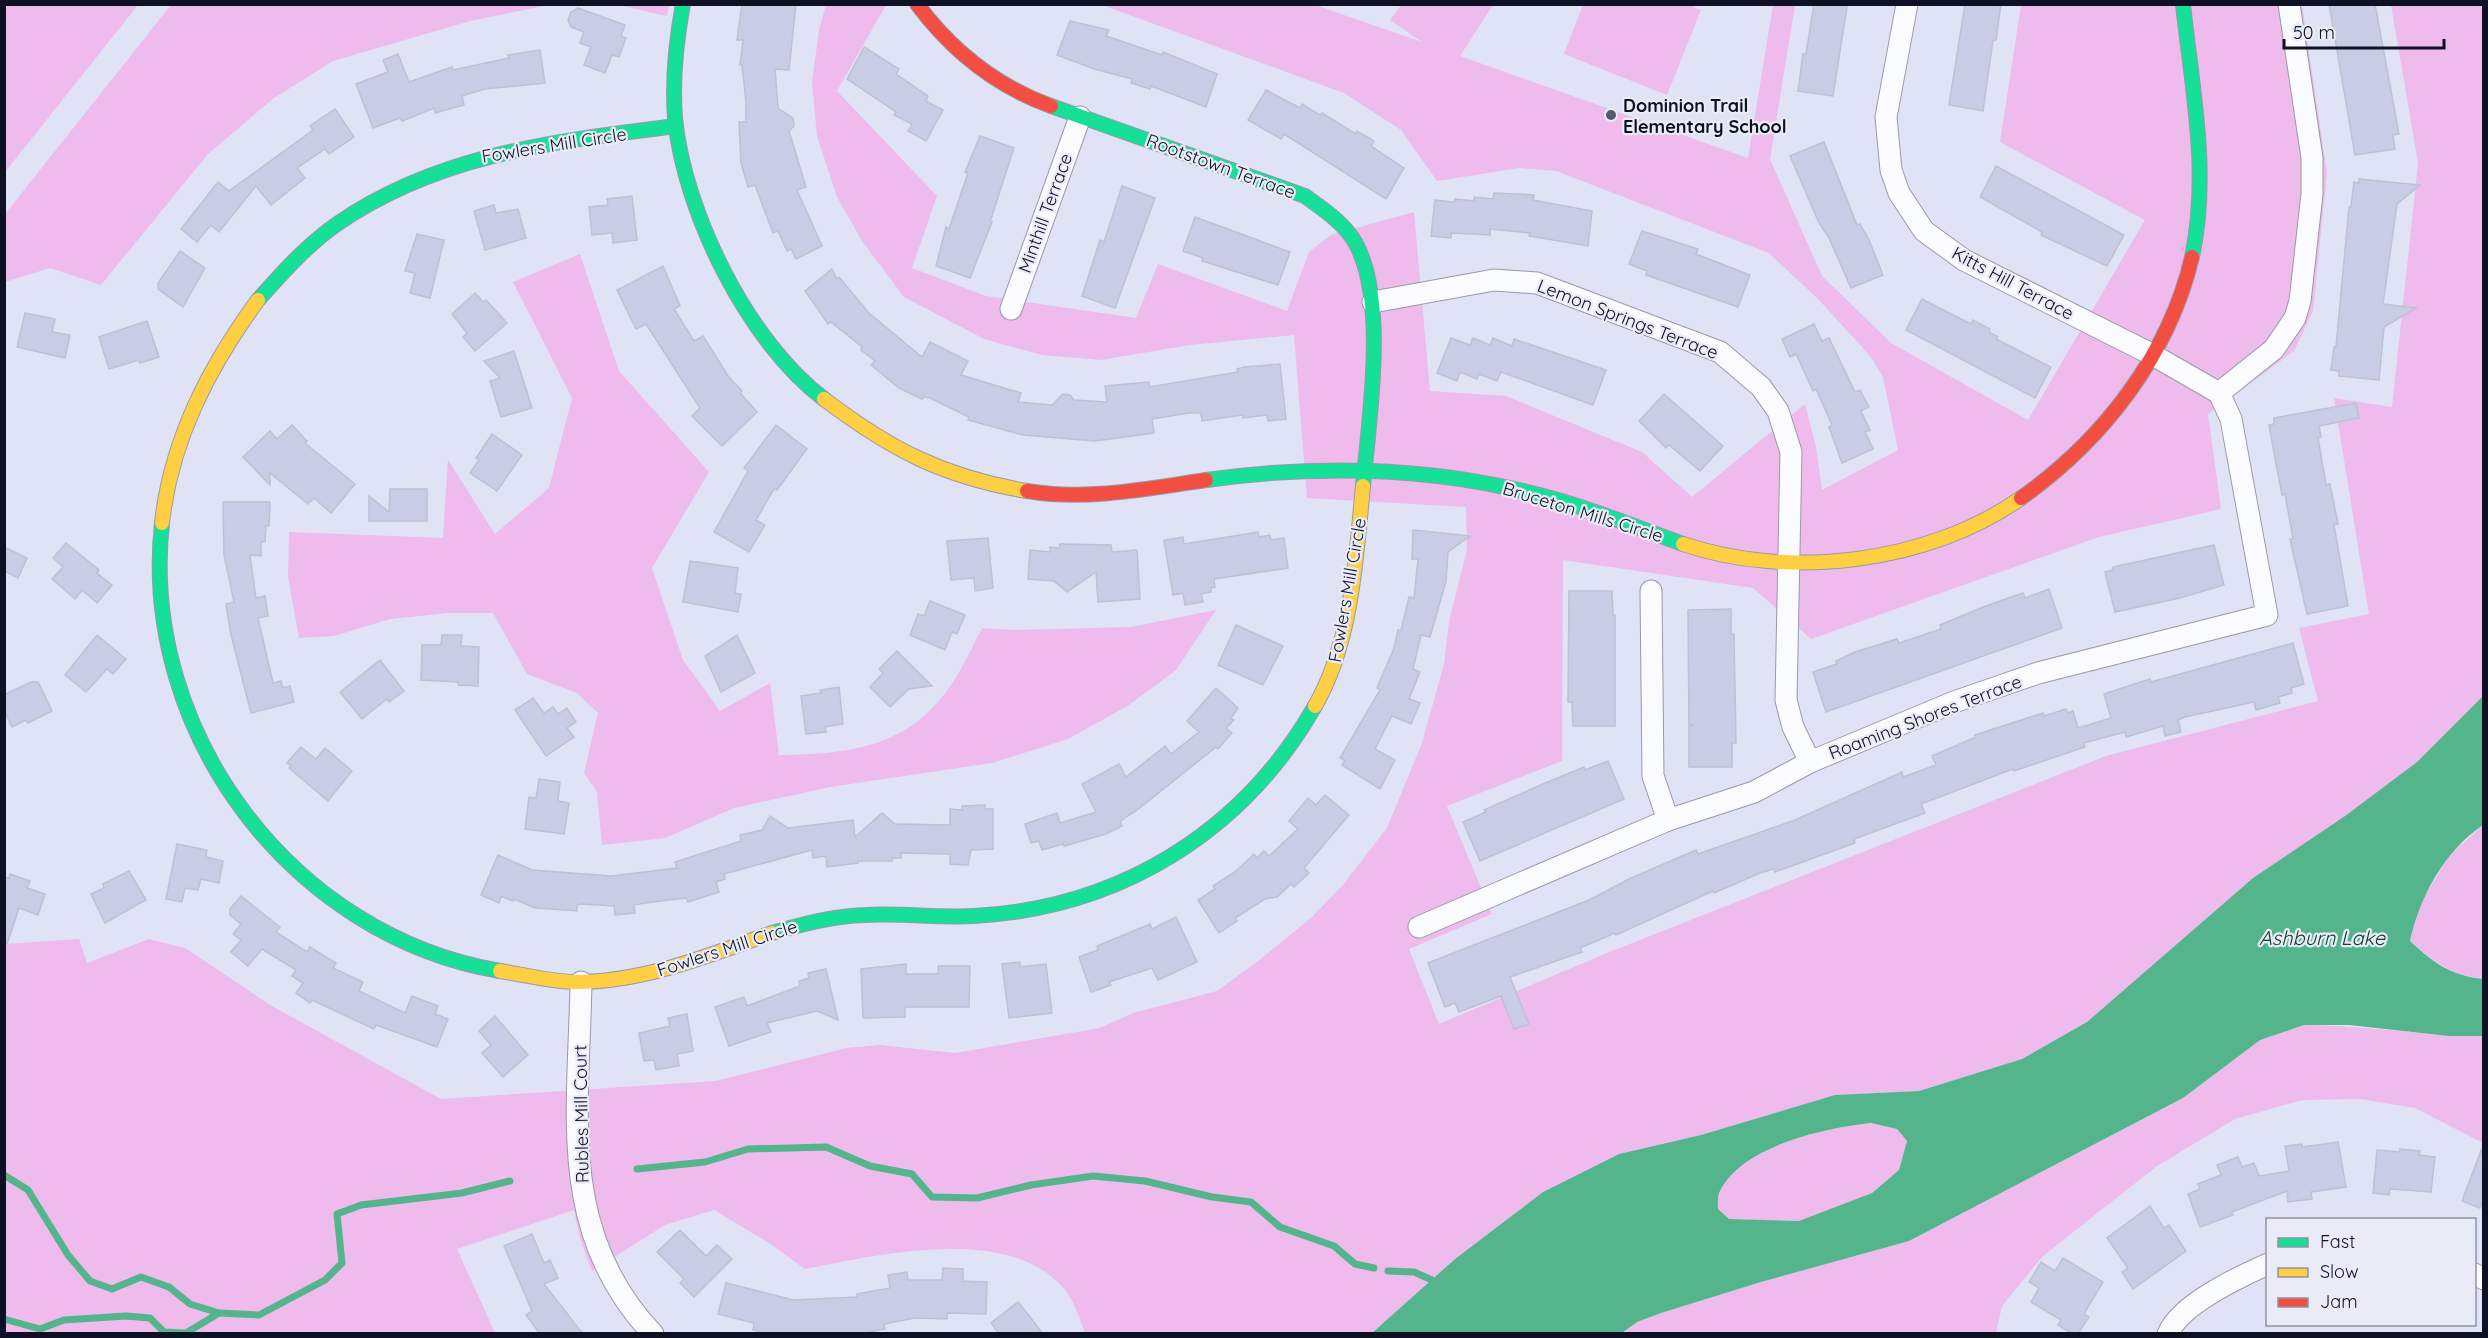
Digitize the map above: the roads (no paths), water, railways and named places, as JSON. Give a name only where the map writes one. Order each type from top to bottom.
[{"type":"street","name":"Bruceton Mills Circle","points":[[683,4],[675,64],[676,126],[697,212],[715,260],[753,325],[787,367],[824,400],[898,452],[925,465],[983,484],[1017,491],[1086,496],[1136,492],[1249,475],[1365,469],[1462,479],[1515,487],[1735,559],[1790,563],[1857,558],[1917,548],[1977,525],[2055,472],[2108,418],[2153,355],[2172,319],[2184,287],[2198,222],[2201,135],[2183,4]]},
{"type":"street","name":"Rootstown Terrace","points":[[917,4],[934,29],[986,75],[1026,97],[1305,196],[1341,223],[1366,268],[1373,302],[1365,469]]},
{"type":"street","name":"Kitts Hill Terrace","points":[[1907,4],[1886,117],[1891,170],[1899,192],[1924,231],[1964,260],[2153,355],[2219,393]]},
{"type":"street","points":[[2219,393],[2274,349],[2295,318],[2300,301],[2312,194],[2312,158],[2289,4]]},
{"type":"street","name":"Minthill Terrace","points":[[1011,309],[1080,117]]},
{"type":"street","name":"Fowlers Mill Circle","points":[[676,126],[489,153],[378,197],[323,234],[269,286],[210,370],[191,411],[177,452],[164,506],[159,552],[163,611],[189,715],[217,775],[246,820],[271,851],[341,906],[421,949],[459,963],[535,977],[581,982],[656,972],[697,961],[805,923],[846,916],[968,916],[1025,913],[1072,902],[1112,886],[1186,848],[1253,794],[1311,714],[1332,670],[1345,617],[1359,530],[1365,469]]},
{"type":"street","name":"Lemon Springs Terrace","points":[[1373,302],[1494,280],[1527,281],[1720,352],[1761,387],[1778,411],[1791,452],[1786,700],[1793,727],[1810,762]]},
{"type":"street","name":"Roaming Shores Terrace","points":[[1419,927],[1668,820],[1754,792],[1810,762],[1954,702],[2038,673],[2266,615],[2231,418],[2219,393]]},
{"type":"street","points":[[1651,591],[1653,776],[1668,820]]},
{"type":"street","name":"Rubles Mill Court","points":[[581,982],[579,1165],[587,1220],[608,1273],[628,1304],[654,1334]]},
{"type":"street","points":[[2168,1334],[2172,1322],[2213,1293],[2266,1265]]},
{"type":"water","name":"Ashburn Lake","points":[[2483,696],[2483,825],[2457,848],[2436,876],[2420,908],[2410,941],[2444,967],[2461,975],[2483,979],[2483,1036],[2449,1036],[2349,1025],[2304,1025],[2260,1040],[2183,1098],[1909,1241],[1761,1282],[1661,1313],[1637,1322],[1622,1333],[1372,1333],[1455,1259],[1543,1192],[1619,1154],[1701,1135],[1835,1095],[1919,1091],[2022,1059],[2087,1022],[2253,878],[2345,816],[2417,762]],"holes":[[[1871,1123],[1897,1129],[1907,1141],[1899,1170],[1872,1193],[1799,1221],[1729,1219],[1718,1209],[1719,1193],[1731,1175],[1766,1151],[1810,1135],[1853,1125]]]},
{"type":"waterway","points":[[637,1169],[705,1162],[748,1149],[826,1147],[870,1166],[912,1174],[932,1197],[977,1198],[1031,1185],[1093,1176],[1145,1181],[1212,1197],[1251,1202],[1280,1227],[1334,1246],[1355,1264],[1374,1268]]},
{"type":"waterway","points":[[4,1175],[28,1190],[68,1255],[90,1281],[112,1289],[141,1277],[169,1287],[190,1304],[219,1313],[259,1315],[325,1280],[342,1263],[337,1214],[361,1205],[462,1193],[510,1181]]},
{"type":"waterway","points":[[1388,1271],[1414,1272],[1432,1280]]},
{"type":"waterway","points":[[4,1319],[40,1329],[64,1320],[126,1316],[150,1318],[164,1332],[186,1333],[219,1313]]},
{"type":"place","name":"Dominion Trail Elementary School","points":[[1611,115]]}]
